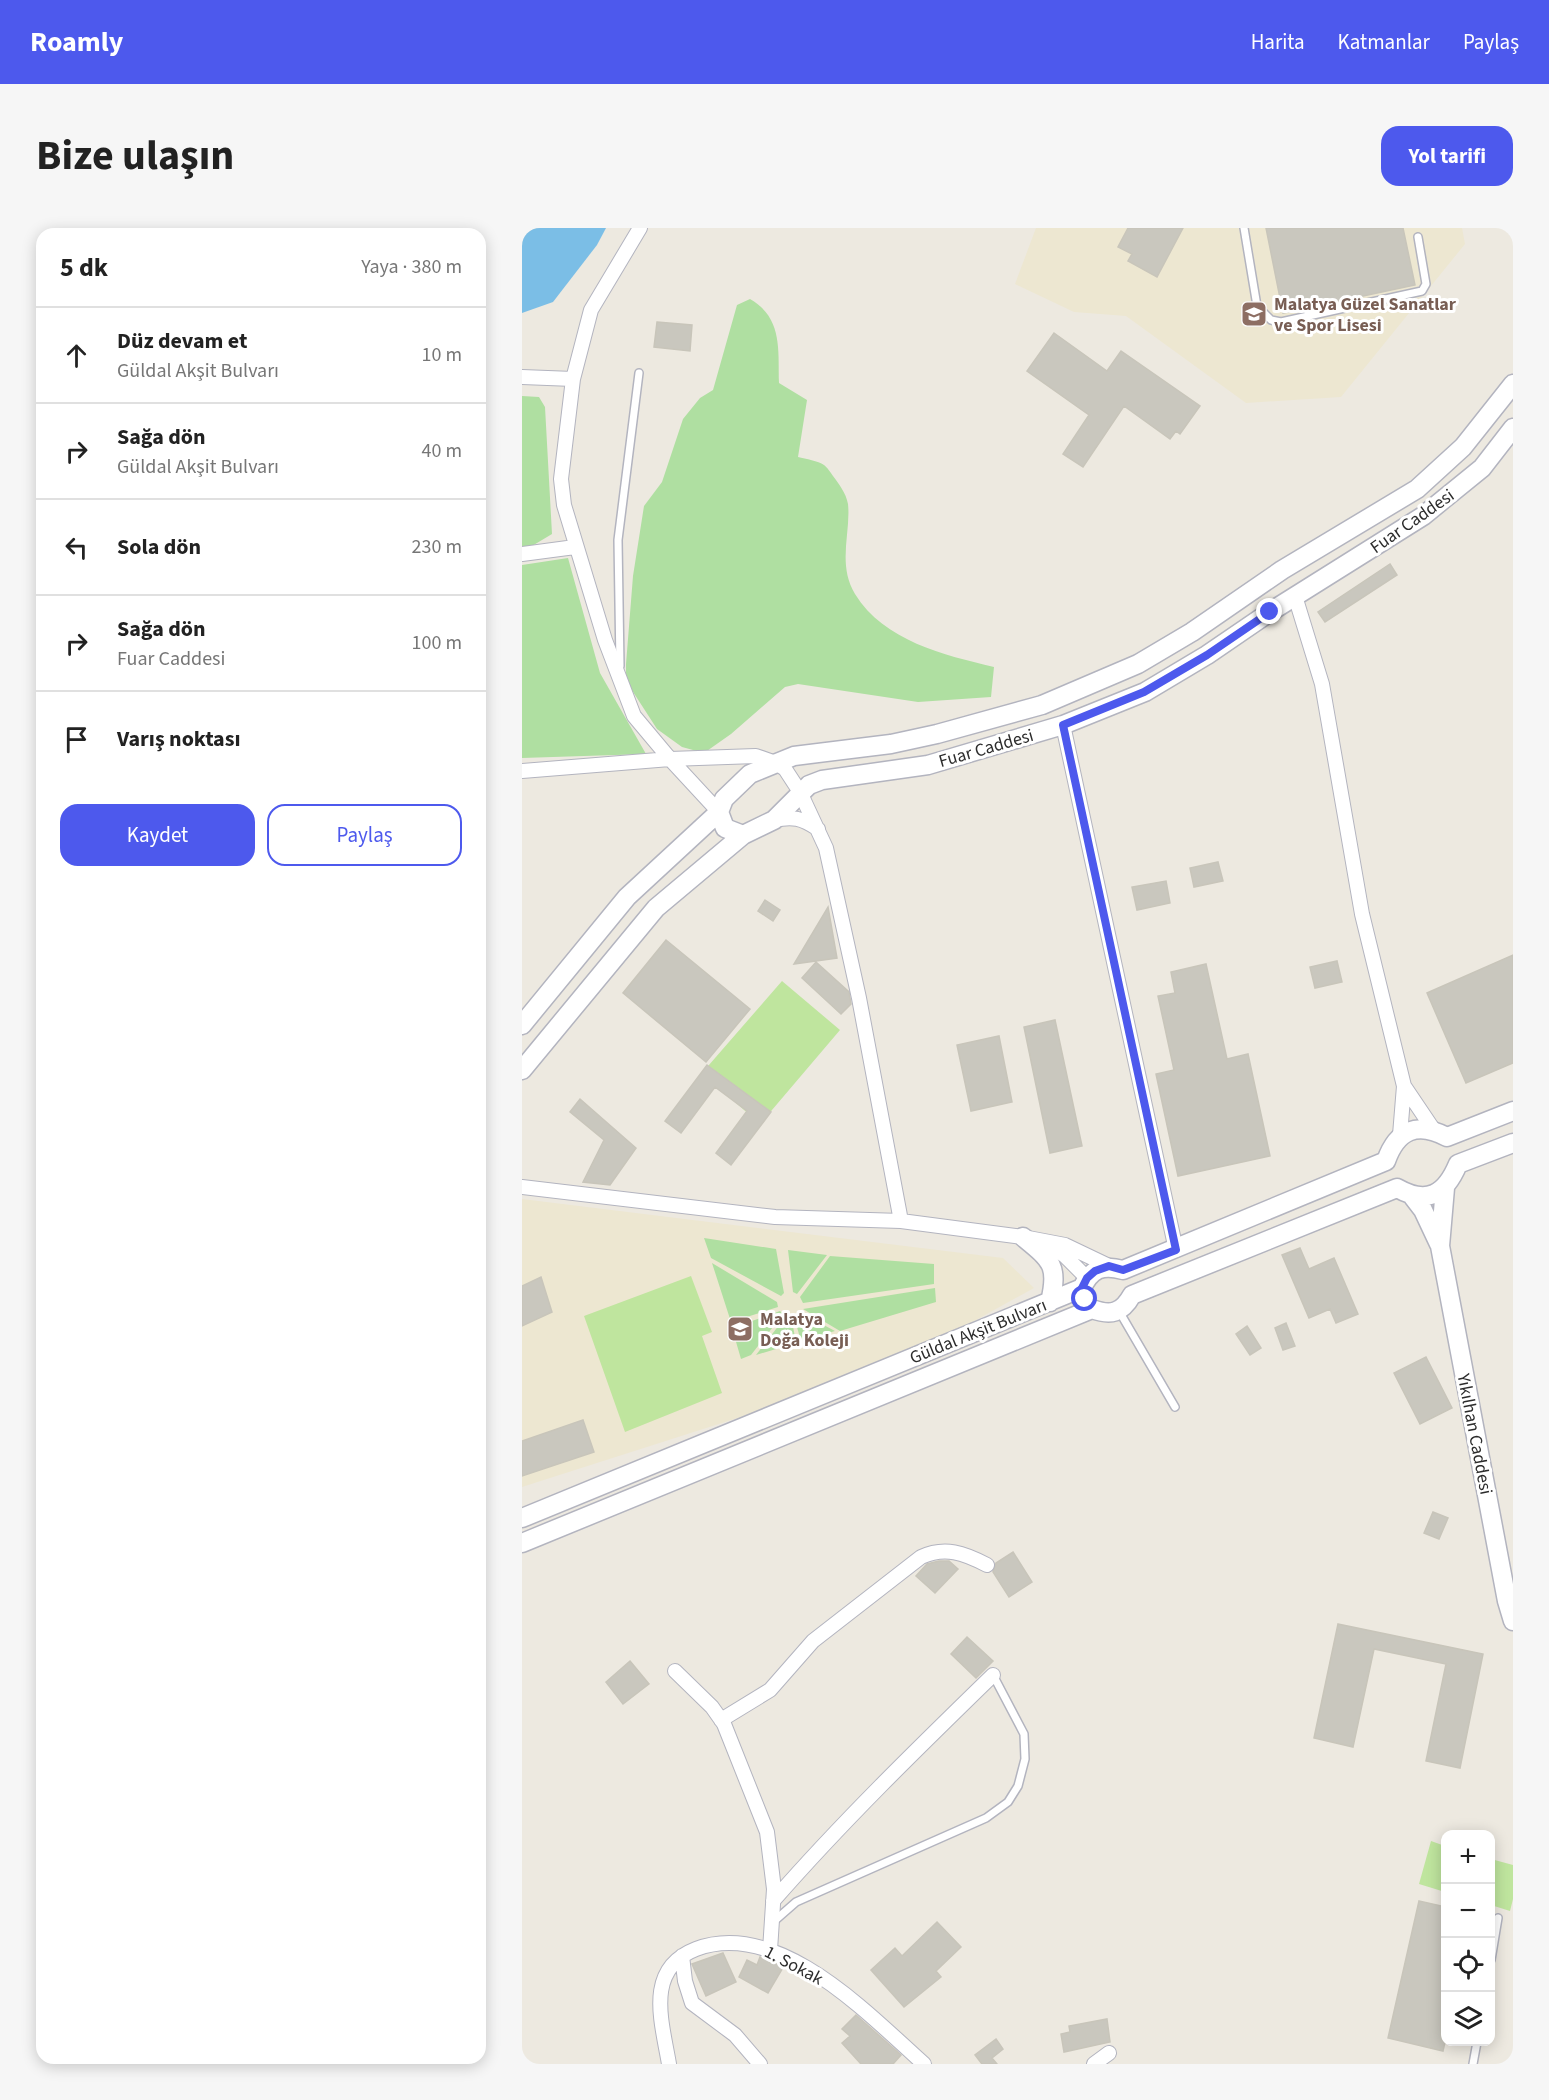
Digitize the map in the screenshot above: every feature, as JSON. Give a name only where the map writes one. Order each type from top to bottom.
[{"type":"street","points":[[640,228],[591,310],[573,379],[561,478],[564,505],[575,547],[620,684],[634,716],[719,812],[725,828],[743,835]]},
{"type":"street","points":[[522,377],[573,379]]},
{"type":"street","points":[[522,1025],[627,897],[719,812],[724,799],[750,774],[794,756],[891,744],[1042,705],[1138,664],[1192,632],[1282,570],[1417,489],[1463,447],[1513,384]]},
{"type":"street","name":"Fuar Caddesi","points":[[522,1070],[656,908],[743,835],[774,820],[809,785],[822,780],[928,765],[1063,725],[1144,692],[1207,655],[1295,596],[1379,545],[1452,494],[1482,468],[1513,428]]},
{"type":"street","points":[[522,554],[575,547]]},
{"type":"street","points":[[1295,596],[1322,684],[1362,914],[1404,1086],[1400,1135],[1391,1147],[1386,1161],[1389,1176],[1397,1188],[1413,1197],[1430,1195],[1445,1188],[1458,1164],[1513,1143]]},
{"type":"street","points":[[1063,725],[1176,1250]]},
{"type":"street","points":[[522,771],[670,759],[756,756],[785,769],[800,792],[826,848],[859,998],[901,1221]]},
{"type":"street","points":[[774,820],[791,817],[803,819],[819,830]]},
{"type":"street","points":[[1404,1086],[1440,1133],[1458,1164]]},
{"type":"street","points":[[1400,1135],[1415,1130],[1440,1133],[1513,1111]]},
{"type":"street","name":"Güldal Akşit Bulvarı","points":[[522,1518],[1050,1302],[1084,1283],[1095,1271],[1116,1268],[1176,1250],[1386,1161]]},
{"type":"street","points":[[522,1187],[775,1217],[901,1221],[1023,1237],[1065,1245],[1116,1268],[1130,1281],[1132,1295]]},
{"type":"street","points":[[1119,1311],[1132,1295],[1397,1188]]},
{"type":"street","name":"Yıkılhan Caddesi","points":[[1440,1246],[1445,1188]]},
{"type":"street","name":"Yıkılhan Caddesi","points":[[1413,1197],[1423,1210],[1440,1246],[1507,1601],[1513,1621]]},
{"type":"street","points":[[1023,1237],[1052,1265],[1055,1279],[1050,1302]]},
{"type":"street","points":[[1043,1241],[1065,1256],[1084,1283],[1092,1309]]},
{"type":"street","name":"Güldal Akşit Bulvarı","points":[[522,1544],[1092,1309],[1106,1314],[1119,1311]]},
{"type":"street","points":[[721,1720],[770,1690],[813,1641],[921,1557],[941,1550],[965,1555],[987,1565]]},
{"type":"street","points":[[675,1671],[706,1701],[721,1720],[767,1832],[772,1862],[773,1901],[770,1950]]},
{"type":"street","points":[[773,1901],[918,1748],[993,1675]]},
{"type":"street","name":"1. Sokak","points":[[682,1956],[707,1945],[728,1942],[753,1944],[770,1950],[836,1988],[924,2064]]},
{"type":"street","points":[[669,2064],[659,2007],[661,1988],[670,1968],[682,1956]]},
{"type":"street","points":[[682,1956],[685,1981],[692,2003],[735,2035],[760,2064]]},
{"type":"street","points":[[1094,2064],[1109,2053]]},
{"type":"lane","points":[[1244,228],[1257,306],[1271,320],[1281,322],[1422,291],[1426,284],[1418,237]]},
{"type":"lane","points":[[620,684],[618,540],[639,373]]},
{"type":"lane","points":[[1119,1311],[1175,1407]]},
{"type":"lane","points":[[772,1923],[796,1902],[986,1818],[1008,1802],[1018,1786],[1025,1759],[1024,1734],[993,1675]]},
{"type":"lane","points":[[1495,1938],[1498,1918]]},
{"type":"lane","points":[[1473,2064],[1476,2046]]},
{"type":"shaded area","name":"Malatya Güzel Sanatlar ve Spor Lisesi","points":[[1036,228],[1462,228],[1465,244],[1341,397],[1246,403],[1126,316],[1074,312],[1015,284]]},
{"type":"shaded area","name":"Malatya Doğa Koleji","points":[[522,1199],[1003,1258],[1034,1288],[884,1371],[522,1487]]},
{"type":"green space","points":[[750,299],[761,307],[773,325],[778,347],[779,383],[807,400],[798,457],[825,466],[846,496],[848,504],[847,571],[855,594],[882,624],[899,635],[936,651],[994,667],[991,697],[918,702],[798,684],[785,687],[731,734],[704,753],[682,747],[657,729],[626,681],[633,576],[644,506],[662,482],[683,419],[700,398],[713,390],[737,305]]},
{"type":"green space","points":[[522,396],[539,397],[545,407],[552,534],[522,552]]},
{"type":"green space","points":[[568,558],[600,673],[646,754],[522,758],[522,565]]},
{"type":"green space","points":[[782,981],[840,1030],[760,1124],[702,1073]]},
{"type":"green space","points":[[704,1238],[776,1249],[784,1293],[781,1296],[711,1258]]},
{"type":"green space","points":[[788,1250],[827,1255],[797,1294],[793,1292]]},
{"type":"green space","points":[[830,1256],[934,1264],[934,1284],[803,1303],[800,1297]]},
{"type":"green space","points":[[712,1263],[777,1302],[778,1307],[731,1322]]},
{"type":"green space","points":[[691,1276],[712,1332],[702,1336],[722,1393],[625,1432],[584,1316]]},
{"type":"green space","points":[[935,1288],[936,1302],[840,1331],[803,1309]]},
{"type":"green space","points":[[780,1311],[783,1314],[751,1355],[741,1359],[732,1328]]},
{"type":"green space","points":[[801,1313],[835,1331],[801,1341],[794,1317]]},
{"type":"green space","points":[[791,1315],[796,1343],[756,1355],[786,1316]]},
{"type":"green space","points":[[1431,1841],[1441,1845],[1441,1891],[1419,1884]]},
{"type":"green space","points":[[1495,1860],[1513,1865],[1513,1899],[1510,1911],[1495,1906]]},
{"type":"water","points":[[522,228],[606,228],[597,245],[553,302],[522,313]]},
{"type":"building","points":[[1128,228],[1183,228],[1157,277],[1128,261],[1132,254],[1118,247]]},
{"type":"building","points":[[1266,228],[1403,228],[1415,285],[1283,313]]},
{"type":"building","points":[[657,322],[692,325],[690,351],[654,347]]},
{"type":"building","points":[[1054,333],[1107,371],[1121,351],[1200,406],[1180,434],[1176,431],[1170,439],[1124,406],[1083,467],[1063,454],[1089,415],[1027,371]]},
{"type":"building","points":[[1390,564],[1397,575],[1325,622],[1318,612]]},
{"type":"building","points":[[1218,862],[1223,881],[1194,887],[1190,868]]},
{"type":"building","points":[[1166,881],[1170,903],[1137,910],[1132,887]]},
{"type":"building","points":[[765,900],[780,910],[773,921],[758,911]]},
{"type":"building","points":[[828,907],[837,958],[794,964]]},
{"type":"building","points":[[666,940],[750,1009],[706,1062],[623,993]]},
{"type":"building","points":[[1513,955],[1513,1063],[1466,1083],[1427,993]]},
{"type":"building","points":[[1337,961],[1342,982],[1315,988],[1310,967]]},
{"type":"building","points":[[816,962],[849,992],[851,1004],[841,1014],[802,978]]},
{"type":"building","points":[[1206,964],[1227,1059],[1248,1054],[1270,1156],[1178,1176],[1156,1074],[1174,1070],[1158,996],[1175,993],[1171,972]]},
{"type":"building","points":[[1055,1020],[1082,1146],[1050,1153],[1024,1027]]},
{"type":"building","points":[[999,1036],[1012,1102],[971,1111],[957,1045]]},
{"type":"building","points":[[707,1065],[771,1112],[731,1165],[716,1153],[747,1111],[715,1087],[681,1133],[665,1121]]},
{"type":"building","points":[[580,1099],[636,1148],[610,1185],[583,1182],[604,1140],[570,1112]]},
{"type":"building","points":[[1300,1248],[1309,1269],[1334,1258],[1358,1314],[1336,1323],[1330,1309],[1309,1318],[1282,1255]]},
{"type":"building","points":[[541,1277],[552,1312],[522,1326],[522,1286]]},
{"type":"building","points":[[1286,1323],[1295,1346],[1283,1350],[1275,1328]]},
{"type":"building","points":[[1247,1326],[1261,1348],[1250,1355],[1236,1334]]},
{"type":"building","points":[[1426,1357],[1452,1408],[1420,1424],[1394,1373]]},
{"type":"building","points":[[583,1420],[594,1452],[522,1476],[522,1441]]},
{"type":"building","points":[[1433,1512],[1448,1518],[1439,1539],[1424,1533]]},
{"type":"building","points":[[1013,1552],[1032,1582],[1009,1597],[993,1572],[996,1563]]},
{"type":"building","points":[[949,1561],[958,1569],[935,1593],[916,1576],[927,1564]]},
{"type":"building","points":[[1338,1624],[1483,1654],[1460,1768],[1426,1761],[1446,1664],[1374,1649],[1353,1747],[1314,1738]]},
{"type":"building","points":[[967,1637],[993,1661],[976,1678],[951,1654]]},
{"type":"building","points":[[630,1661],[649,1684],[623,1704],[606,1682]]},
{"type":"building","points":[[1419,1901],[1441,1906],[1441,2046],[1444,2046],[1443,2051],[1388,2038]]},
{"type":"building","points":[[937,1922],[961,1947],[936,1971],[941,1977],[904,2007],[871,1970],[895,1948],[902,1956]]},
{"type":"building","points":[[723,1953],[736,1982],[706,1996],[692,1964]]},
{"type":"building","points":[[760,1957],[784,1966],[768,1993],[739,1977],[747,1960],[757,1965]]},
{"type":"building","points":[[856,2015],[901,2055],[893,2064],[861,2064],[842,2043],[850,2036],[842,2029]]},
{"type":"building","points":[[1107,2019],[1110,2042],[1064,2052],[1061,2034],[1070,2032],[1069,2026]]},
{"type":"building","points":[[996,2039],[1003,2049],[992,2058],[997,2064],[982,2064],[975,2055]]},
{"type":"place","name":"Malatya Güzel Sanatlar ve Spor Lisesi","points":[[1254,314]]},
{"type":"place","name":"Malatya Doğa Koleji","points":[[740,1329]]},
{"type":"route","points":[[1085,1299],[1082,1288],[1087,1278],[1095,1271],[1109,1266],[1123,1270],[1176,1250],[1100,906],[1063,725],[1144,692],[1207,655],[1270,612]]}]
